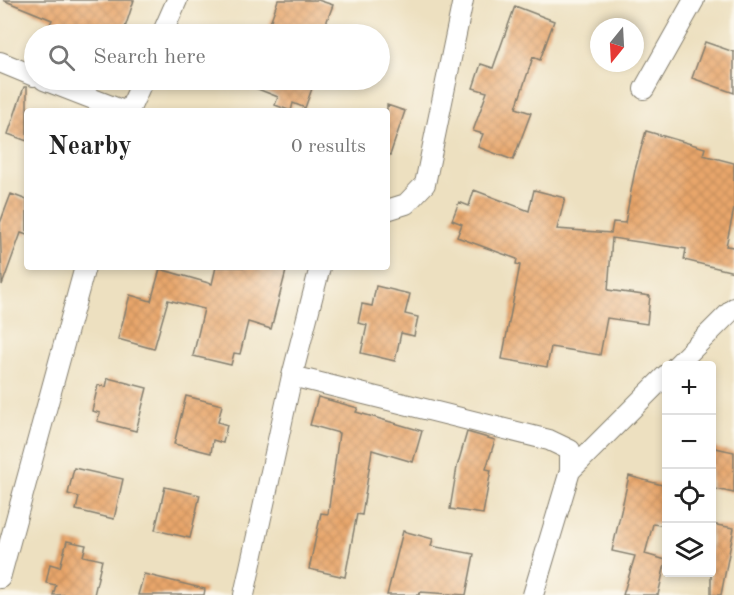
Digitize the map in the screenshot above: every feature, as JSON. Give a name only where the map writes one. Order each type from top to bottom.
[{"type":"street","points":[[166,24],[177,0]]},
{"type":"street","points":[[390,209],[406,204],[425,184],[463,0]]},
{"type":"street","points":[[644,89],[694,0]]},
{"type":"street","points":[[0,62],[24,72]]},
{"type":"street","points":[[70,90],[116,108]]},
{"type":"street","points":[[130,108],[138,90]]},
{"type":"street","points":[[0,578],[84,270]]},
{"type":"street","points":[[244,595],[292,376],[319,270]]},
{"type":"street","points":[[681,361],[734,308]]},
{"type":"street","points":[[292,376],[549,440],[570,450],[570,471],[533,595]]},
{"type":"street","points":[[570,471],[662,379]]},
{"type":"building","points":[[3,0],[134,0],[126,24],[50,24],[52,20]]},
{"type":"building","points":[[278,0],[318,0],[333,5],[326,24],[270,24]]},
{"type":"building","points":[[515,6],[554,21],[540,60],[533,57],[516,108],[531,113],[513,160],[478,147],[483,134],[473,131],[487,92],[473,88],[481,64],[493,68]]},
{"type":"building","points":[[705,42],[734,52],[734,93],[692,78]]},
{"type":"building","points":[[24,87],[24,90],[27,90],[27,108],[24,108],[24,140],[8,134]]},
{"type":"building","points":[[260,90],[311,90],[305,108],[293,103],[292,108],[275,105],[278,97]]},
{"type":"building","points":[[387,105],[405,111],[390,155],[390,108],[387,108]]},
{"type":"building","points":[[646,131],[705,148],[703,155],[734,163],[734,209],[726,246],[734,247],[734,272],[684,260],[686,249],[612,238],[608,290],[650,296],[647,324],[607,318],[600,355],[551,347],[547,367],[502,359],[520,265],[516,264],[517,259],[457,237],[462,224],[452,220],[459,202],[469,206],[474,190],[529,211],[534,190],[565,198],[557,229],[611,233],[613,222],[625,223],[635,170]]},
{"type":"building","points":[[11,194],[24,199],[24,234],[21,233],[2,285],[0,223]]},
{"type":"building","points":[[160,270],[212,284],[215,270],[286,270],[271,329],[248,322],[240,354],[234,353],[231,365],[193,356],[204,309],[168,300],[154,349],[118,339],[130,295],[151,301]]},
{"type":"building","points":[[376,286],[410,294],[405,314],[418,317],[414,336],[401,333],[395,361],[361,353],[367,325],[358,323],[362,304],[372,306]]},
{"type":"building","points":[[108,378],[147,388],[136,431],[97,421],[100,413],[92,411],[98,385],[106,387]]},
{"type":"building","points":[[186,396],[222,405],[218,422],[227,425],[223,443],[213,440],[211,453],[174,444]]},
{"type":"building","points":[[318,397],[358,408],[356,412],[422,431],[413,462],[372,450],[362,515],[357,514],[345,577],[309,569],[321,513],[328,514],[339,433],[310,425]]},
{"type":"building","points":[[467,432],[495,440],[486,469],[491,470],[483,514],[450,509],[457,467]]},
{"type":"building","points":[[716,448],[734,452],[734,493],[716,489]]},
{"type":"building","points":[[74,468],[123,479],[114,519],[76,510],[79,497],[68,494]]},
{"type":"building","points":[[629,476],[662,485],[662,525],[653,524],[645,554],[662,559],[662,577],[658,595],[623,595],[635,556],[612,551]]},
{"type":"building","points":[[165,487],[200,495],[190,538],[155,530]]},
{"type":"building","points":[[716,525],[734,528],[721,595],[711,595],[711,577],[716,577]]},
{"type":"building","points":[[403,531],[433,539],[431,546],[474,554],[466,595],[420,592],[419,595],[387,595]]},
{"type":"building","points":[[67,541],[86,545],[83,556],[102,560],[94,595],[53,595],[56,585],[46,583],[50,564],[60,567]]},
{"type":"building","points":[[144,574],[205,589],[204,595],[138,595]]}]
